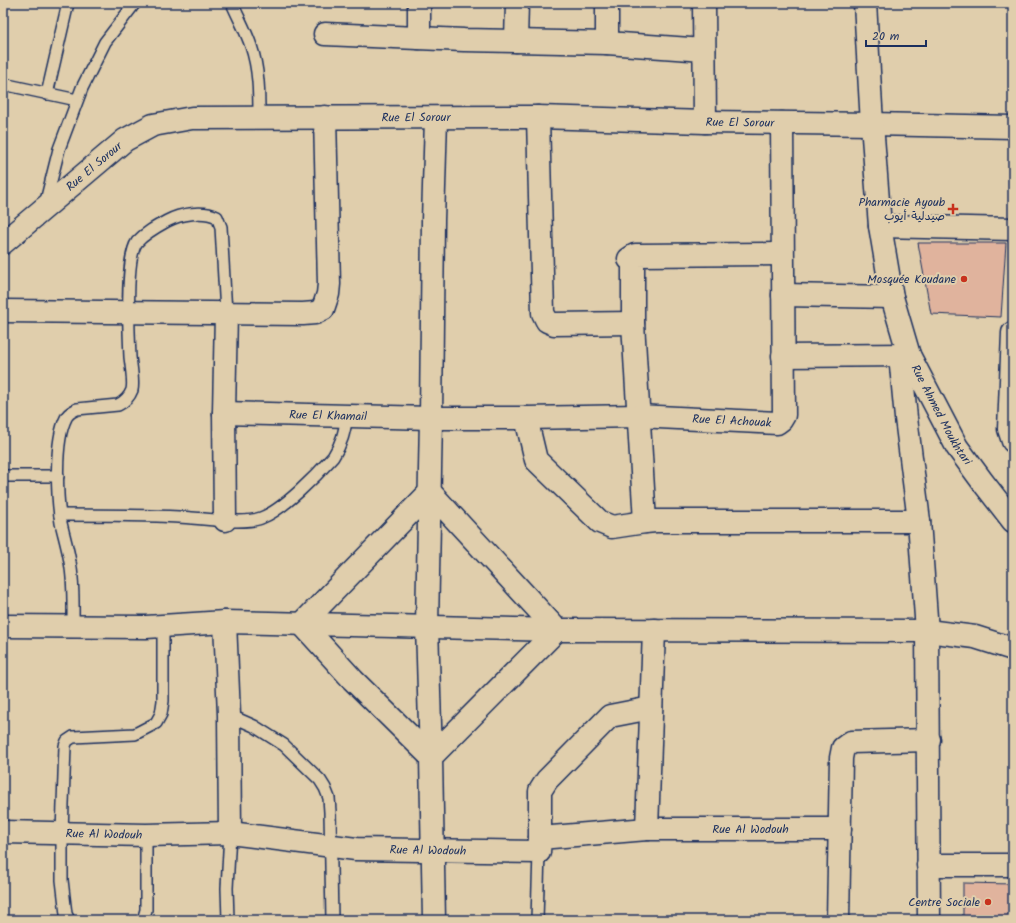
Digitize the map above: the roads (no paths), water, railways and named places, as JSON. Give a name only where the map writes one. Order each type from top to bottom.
[{"type":"street","points":[[419,3],[419,38]]},
{"type":"street","points":[[516,41],[517,3]]},
{"type":"street","points":[[607,3],[607,43]]},
{"type":"street","points":[[704,3],[705,122]]},
{"type":"street","name":"Rue Ahmed Moukhtari","points":[[865,3],[880,226],[892,297],[905,355],[957,447],[1013,521]]},
{"type":"street","points":[[325,34],[607,43],[704,50]]},
{"type":"street","name":"Rue El Sorour","points":[[3,243],[125,140],[153,125],[173,120],[192,118],[259,117],[538,118],[1013,127]]},
{"type":"street","points":[[3,311],[303,314],[315,313],[323,309],[328,294],[329,284],[325,117]]},
{"type":"street","points":[[434,920],[427,626],[436,118]]},
{"type":"street","points":[[538,118],[543,313],[547,321],[554,324],[633,323]]},
{"type":"street","name":"Rue El Achouak","points":[[431,418],[638,416],[777,423],[782,420],[784,415],[782,123]]},
{"type":"street","points":[[880,226],[1013,229]]},
{"type":"street","points":[[645,522],[633,323],[633,262],[629,259],[635,255],[782,254]]},
{"type":"street","points":[[783,295],[892,297]]},
{"type":"street","points":[[225,520],[224,413],[226,313]]},
{"type":"street","points":[[1013,333],[1009,429],[1013,441]]},
{"type":"street","points":[[783,356],[905,355],[907,425],[919,520],[927,631],[929,740],[929,920]]},
{"type":"street","name":"Rue El Khamail","points":[[224,413],[431,418]]},
{"type":"street","points":[[526,418],[536,460],[600,522],[612,527],[656,521],[919,520]]},
{"type":"street","points":[[302,624],[430,492]]},
{"type":"street","points":[[430,492],[557,630]]},
{"type":"street","points":[[225,622],[229,716],[230,833]]},
{"type":"street","points":[[3,626],[163,626],[225,622],[557,630],[927,631],[975,637],[1013,649]]},
{"type":"street","points":[[302,624],[353,680],[431,756]]},
{"type":"street","points":[[431,756],[557,630]]},
{"type":"street","points":[[647,829],[654,630]]},
{"type":"street","points":[[540,845],[540,791],[547,780],[610,716],[651,708]]},
{"type":"street","points":[[838,920],[841,758],[843,748],[851,742],[929,740]]},
{"type":"street","name":"Rue Al Wodouh","points":[[3,832],[146,835],[230,833],[331,847],[356,849],[433,850],[540,845],[647,829],[840,829]]},
{"type":"street","points":[[928,865],[1013,865]]},
{"type":"lane","points":[[47,94],[68,3]]},
{"type":"lane","points":[[44,208],[59,149],[77,100],[105,42],[135,3]]},
{"type":"lane","points":[[232,3],[254,56],[259,94],[259,117]]},
{"type":"lane","points":[[3,84],[77,100]]},
{"type":"lane","points":[[73,626],[73,584],[60,515],[58,460],[60,437],[66,417],[72,412],[78,409],[118,405],[124,402],[132,389],[129,312],[130,267],[132,253],[137,242],[151,230],[173,218],[189,215],[210,214],[217,217],[221,227],[226,313]]},
{"type":"lane","points":[[60,515],[178,517],[248,521],[260,519],[271,514],[284,505],[333,457],[339,449],[344,436],[347,417]]},
{"type":"lane","points":[[3,476],[58,476]]},
{"type":"lane","points":[[69,920],[66,914],[62,880],[65,746],[67,741],[73,737],[135,734],[156,723],[161,714],[164,686],[163,626]]},
{"type":"lane","points":[[229,716],[254,726],[284,745],[320,780],[325,788],[329,798],[332,920]]},
{"type":"lane","points":[[228,920],[227,888],[230,833]]},
{"type":"lane","points":[[143,920],[146,910],[146,835]]},
{"type":"lane","points":[[537,920],[540,845]]},
{"type":"place","name":"Pharmacie Ayoub صيدلية أيوب","points":[[953,209]]},
{"type":"place","name":"Mosquée Koudane","points":[[964,279]]},
{"type":"place","name":"Centre Sociale","points":[[988,902]]}]
